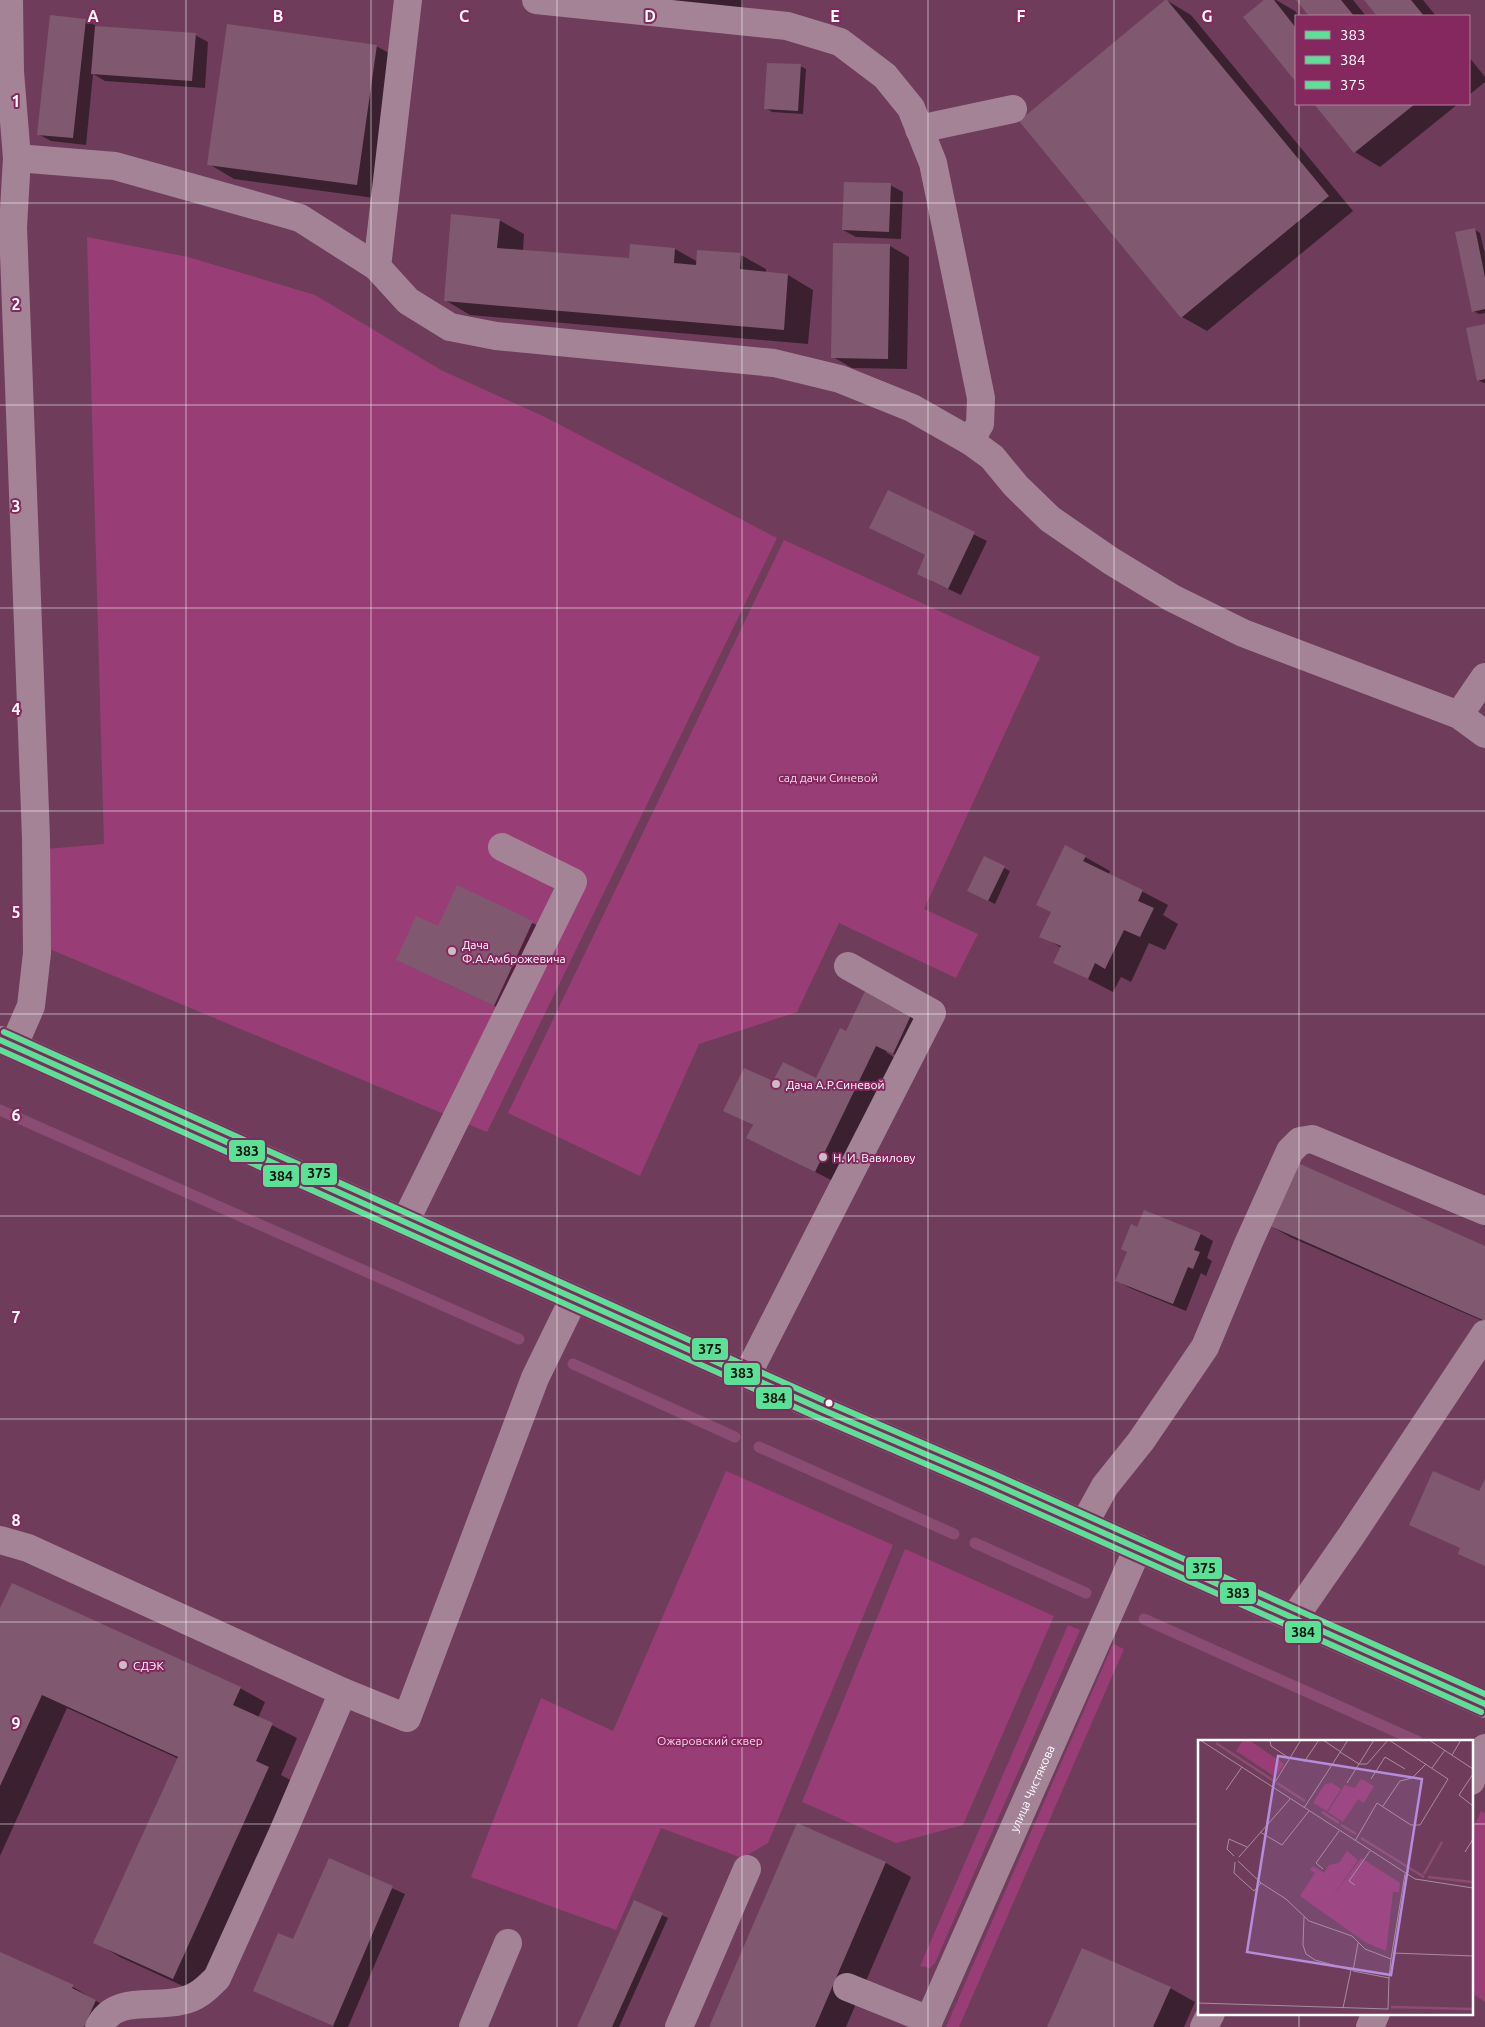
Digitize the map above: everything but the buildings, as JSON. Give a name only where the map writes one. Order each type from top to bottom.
[{"type":"main road","points":[[7,1042],[574,1298],[1485,1704]]},
{"type":"street","points":[[7,1042],[30,1006],[37,944],[36,838],[6,230],[17,158],[10,72],[9,0]]},
{"type":"street","points":[[377,267],[408,0]]},
{"type":"street","points":[[536,0],[787,26],[840,42],[885,76],[911,108],[933,163],[981,398],[980,424],[970,440]]},
{"type":"street","points":[[919,129],[1014,109]]},
{"type":"street","points":[[17,158],[115,166],[300,218],[377,267],[408,300],[450,327],[496,336],[774,363],[840,379],[912,408],[970,440],[992,457],[1016,486],[1050,519],[1111,561],[1172,598],[1252,636],[1459,715],[1485,734]]},
{"type":"street","points":[[1459,715],[1485,677]]},
{"type":"street","points":[[405,1222],[573,882],[502,847]]},
{"type":"street","points":[[746,1375],[932,1013],[848,966]]},
{"type":"street","points":[[1084,1524],[1105,1486],[1141,1441],[1205,1347],[1286,1159],[1290,1151],[1300,1142],[1312,1139],[1485,1211]]},
{"type":"street","points":[[0,1540],[28,1548],[343,1692],[407,1718],[535,1378],[574,1298]]},
{"type":"street","points":[[1294,1618],[1351,1536],[1485,1334]]},
{"type":"street","name":"улица Чистякова","points":[[928,2024],[1138,1548]]},
{"type":"street","points":[[99,2027],[102,2021],[118,2008],[138,2004],[181,2002],[203,1993],[217,1978],[279,1842],[343,1692]]},
{"type":"street","points":[[1472,1779],[1485,1748]]},
{"type":"street","points":[[680,2027],[747,1869]]},
{"type":"street","points":[[473,2027],[508,1943]]},
{"type":"street","points":[[847,1987],[928,2024]]},
{"type":"street","points":[[1204,2027],[1210,2014]]},
{"type":"street","points":[[1370,2027],[1376,2014]]},
{"type":"green space","points":[[87,237],[188,257],[315,295],[441,370],[545,417],[777,538],[487,1132],[47,948],[47,849],[104,844]]},
{"type":"green space","name":"сад дачи Синевой","points":[[784,540],[1040,657],[924,909],[978,934],[956,978],[839,923],[797,1012],[699,1044],[640,1176],[508,1113]]},
{"type":"green space","name":"Ожаровский сквер","points":[[726,1471],[893,1545],[768,1843],[742,1858],[661,1828],[616,1930],[471,1877],[541,1698],[613,1731]]},
{"type":"green space","points":[[905,1549],[1054,1616],[963,1825],[896,1843],[802,1802]]},
{"type":"green space","points":[[1068,1625],[1080,1630],[935,1963],[930,1968],[920,1966]]},
{"type":"green space","points":[[1113,1644],[1124,1649],[959,2027],[946,2027]]},
{"type":"green space","points":[[1481,1811],[1485,1813],[1485,2002],[1472,1994],[1472,1830]]},
{"type":"waterway","points":[[0,1110],[519,1339]]},
{"type":"waterway","points":[[573,1364],[735,1437]]},
{"type":"waterway","points":[[759,1447],[954,1534]]},
{"type":"waterway","points":[[975,1543],[1086,1593]]},
{"type":"waterway","points":[[1144,1619],[1415,1740]]},
{"type":"transit line","name":"375","points":[[4,1032],[827,1402],[994,1474],[1485,1694]]},
{"type":"transit line","name":"383","points":[[0,1040],[823,1410],[990,1482],[1485,1704]]},
{"type":"transit line","name":"384","points":[[0,1050],[819,1418],[986,1490],[1481,1712]]},
{"type":"place","name":"Дача Ф.А.Амброжевича","points":[[452,951]]},
{"type":"place","name":"Дача А.Р.Синевой","points":[[776,1084]]},
{"type":"place","name":"Н. И. Вавилову","points":[[823,1157]]},
{"type":"place","name":"СДЭК","points":[[123,1665]]}]
